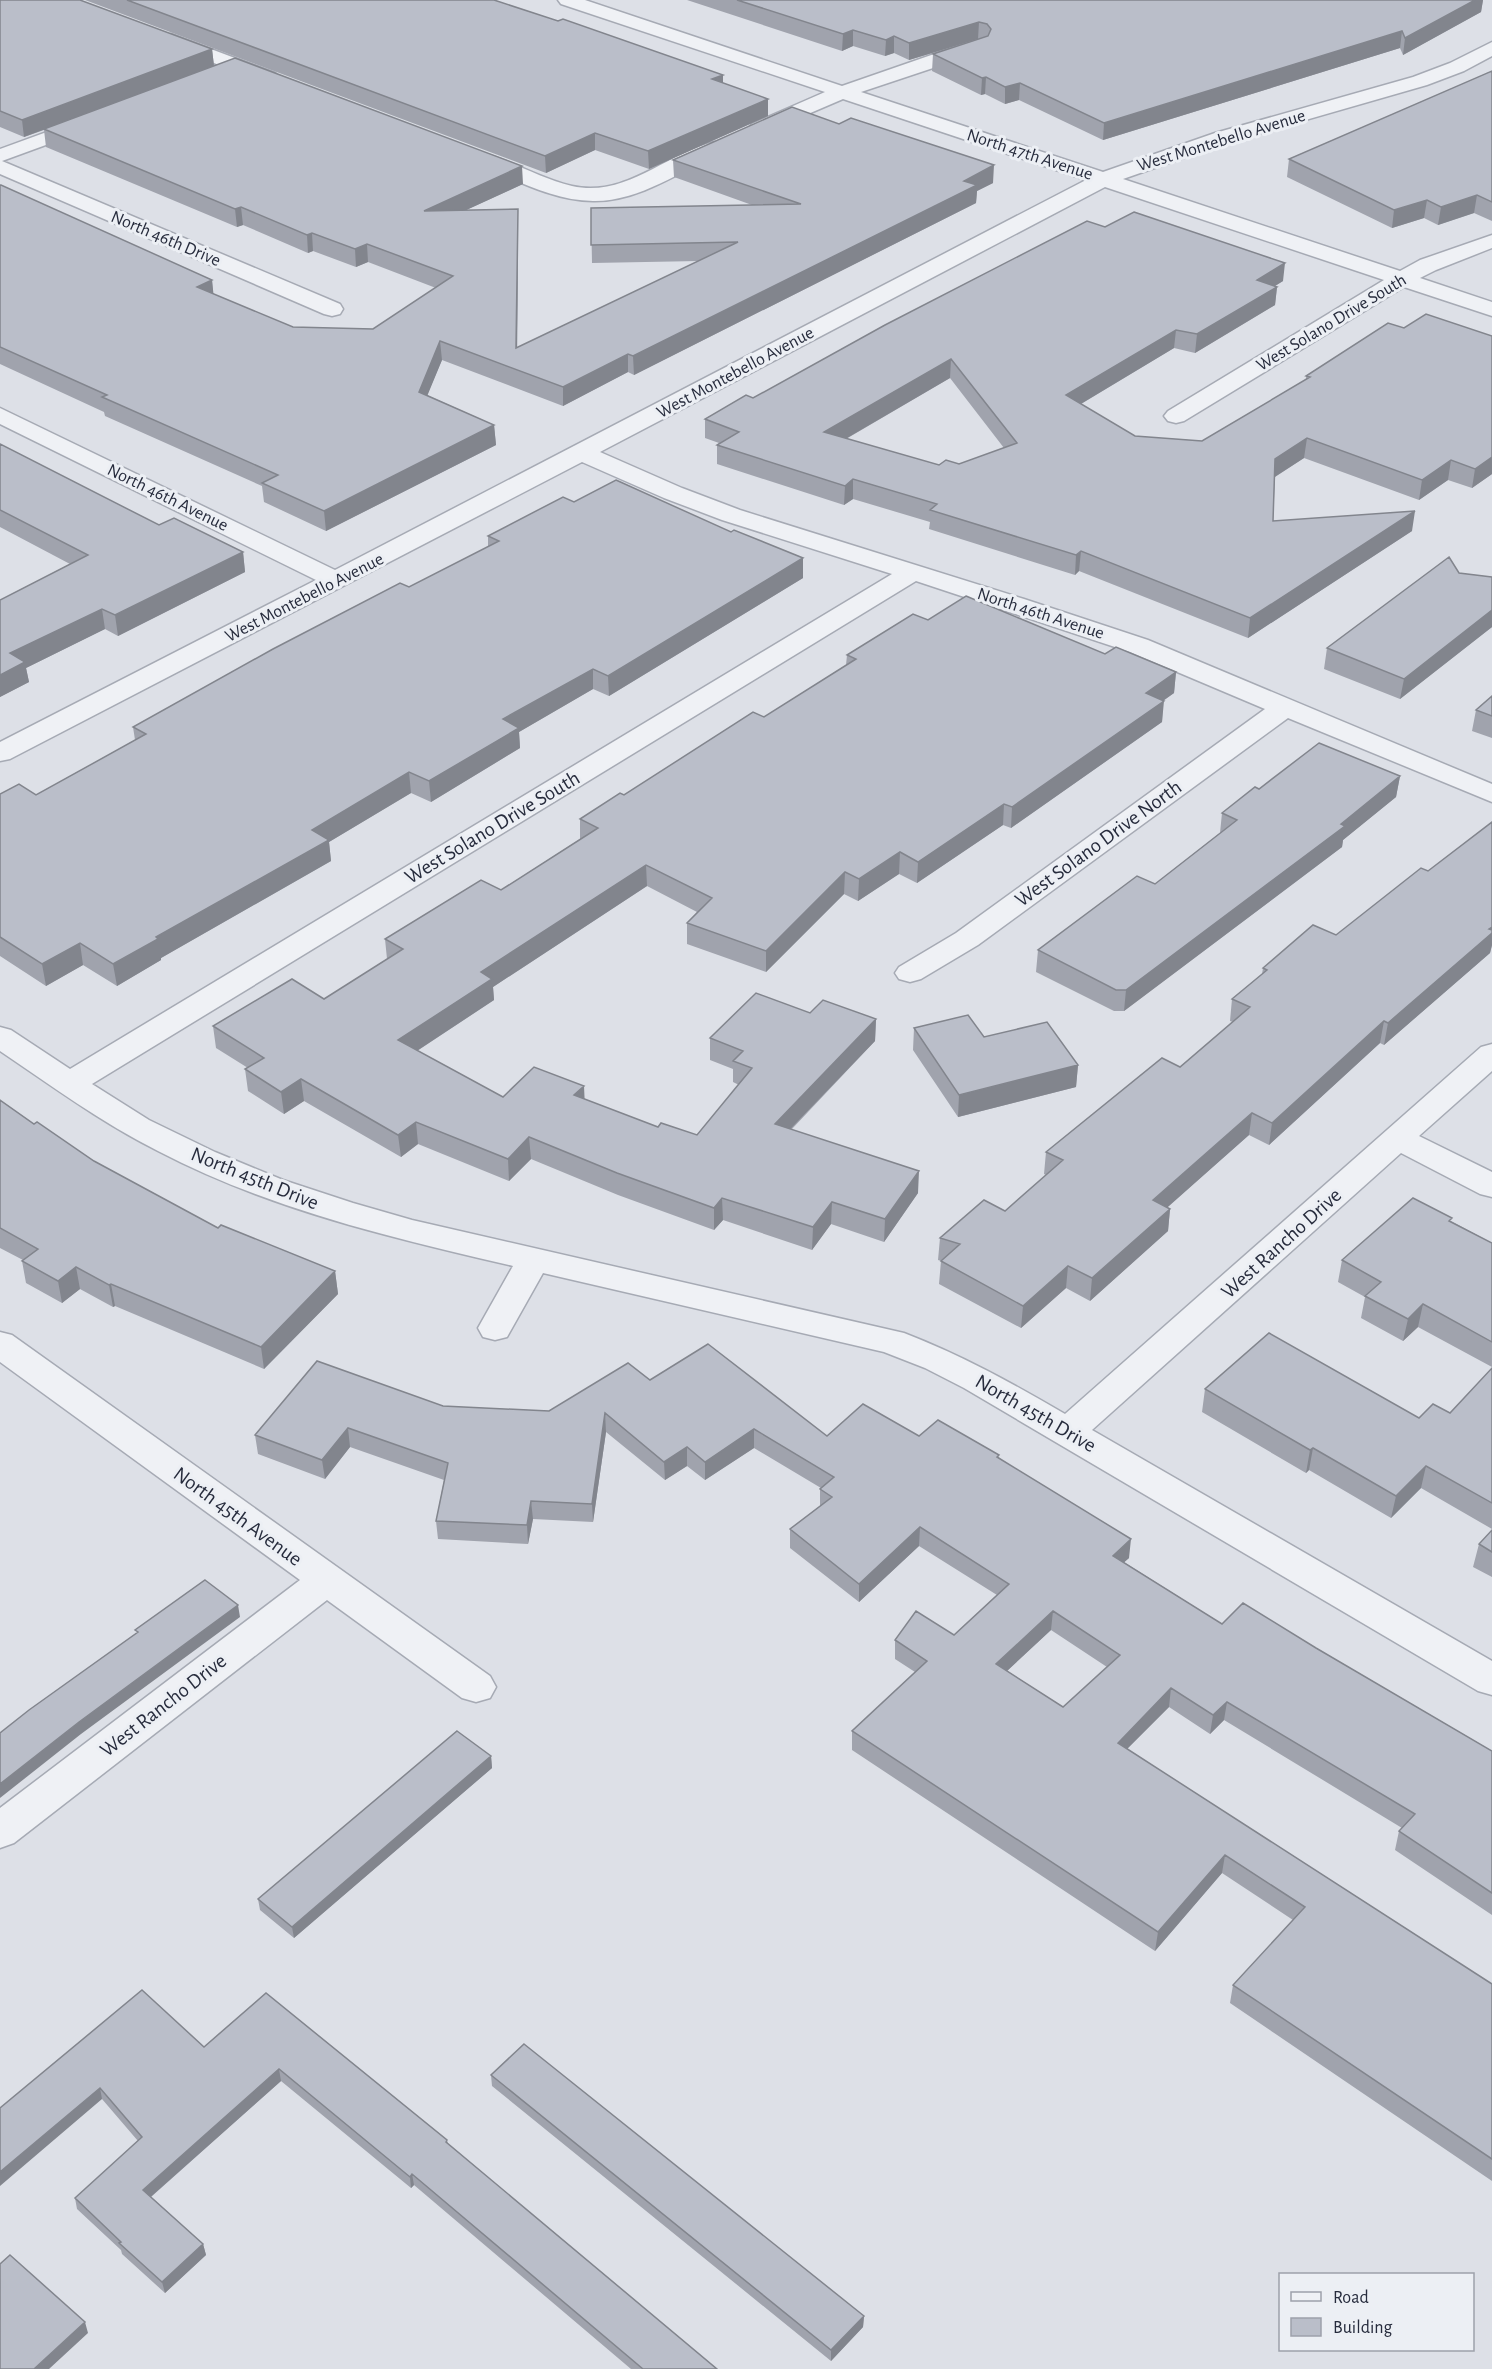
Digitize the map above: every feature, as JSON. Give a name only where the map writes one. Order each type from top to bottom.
[{"type":"street","name":"North 47th Avenue","points":[[567,0],[1492,309]]},
{"type":"street","points":[[150,33],[282,82]]},
{"type":"street","points":[[466,153],[564,190],[595,195],[627,189],[841,91],[936,58],[979,47]]},
{"type":"street","name":"West Montebello Avenue","points":[[0,753],[582,453],[1104,179],[1172,152],[1403,86],[1462,65],[1492,48]]},
{"type":"street","points":[[216,74],[238,66]]},
{"type":"street","points":[[0,156],[108,115]]},
{"type":"street","name":"North 46th Drive","points":[[0,167],[332,309]]},
{"type":"street","name":"West Solano Drive South","points":[[1176,416],[1403,279],[1446,257],[1492,240]]},
{"type":"street","name":"North 46th Avenue","points":[[0,415],[336,580]]},
{"type":"street","name":"North 46th Avenue","points":[[582,453],[673,493],[731,515],[1139,646],[1492,794]]},
{"type":"street","name":"West Solano Drive South","points":[[70,1083],[914,572]]},
{"type":"street","name":"West Solano Drive North","points":[[910,973],[967,939],[1284,708]]},
{"type":"street","name":"North 45th Drive","points":[[0,1037],[165,1141],[218,1166],[350,1215],[892,1342],[957,1369],[1068,1431],[1492,1680]]},
{"type":"street","name":"West Rancho Drive","points":[[1068,1431],[1492,1054]]},
{"type":"street","points":[[1399,1138],[1492,1186]]},
{"type":"street","points":[[495,1328],[534,1259]]},
{"type":"street","name":"North 45th Avenue","points":[[0,1344],[476,1687]]},
{"type":"street","name":"West Rancho Drive","points":[[0,1831],[326,1580]]},
{"type":"building","points":[[0,0],[80,0],[212,49],[22,120],[0,111]]},
{"type":"building","points":[[127,0],[494,0],[558,21],[563,19],[723,75],[712,79],[768,99],[648,151],[595,133],[545,156]]},
{"type":"building","points":[[737,0],[1475,0],[1405,38],[1402,31],[1104,123],[1020,83],[1005,87],[933,54],[988,36],[991,29],[987,24],[979,22],[909,43],[894,36],[886,40],[853,30],[843,34]]},
{"type":"building","points":[[235,58],[522,166],[424,211],[518,209],[516,348],[738,242],[591,245],[591,208],[801,204],[673,160],[792,107],[839,124],[851,118],[994,165],[964,181],[977,185],[633,356],[628,354],[563,387],[440,341],[419,392],[494,425],[324,511],[262,483],[278,475],[102,397],[107,395],[0,347],[0,185],[212,280],[197,287],[293,327],[373,329],[453,276],[367,244],[355,249],[312,233],[307,235],[241,207],[235,209],[44,129]]},
{"type":"building","points":[[1492,71],[1492,202],[1477,195],[1441,207],[1427,200],[1394,210],[1289,159]]},
{"type":"building","points":[[1134,212],[1285,263],[1257,280],[1277,287],[1197,334],[1176,330],[1066,395],[1135,436],[1202,441],[1310,377],[1306,376],[1388,323],[1404,328],[1426,314],[1492,336],[1492,457],[1475,469],[1451,460],[1422,480],[1307,438],[1275,459],[1273,521],[1415,511],[1250,618],[1081,551],[1076,555],[930,510],[937,504],[853,479],[845,486],[717,445],[739,432],[705,419],[746,395],[753,398],[885,325],[1087,221],[1105,227]],"holes":[[[951,359],[1017,443],[959,464],[946,460],[939,465],[824,432]]]},
{"type":"building","points":[[0,444],[159,525],[174,518],[243,552],[115,615],[102,609],[10,653],[25,662],[0,675],[0,600],[88,555],[0,510]]},
{"type":"building","points":[[616,480],[731,532],[734,530],[803,558],[608,676],[593,669],[503,719],[519,728],[429,781],[409,772],[312,830],[329,840],[156,937],[158,939],[113,964],[80,943],[42,964],[0,937],[0,794],[19,784],[36,795],[146,734],[133,727],[273,649],[400,583],[409,587],[499,541],[488,536],[563,497],[574,502]]},
{"type":"building","points":[[1449,557],[1459,573],[1492,577],[1492,610],[1404,679],[1327,648]]},
{"type":"building","points":[[966,596],[1105,654],[1116,647],[1176,672],[1146,693],[1164,701],[1012,807],[1004,804],[918,862],[900,852],[859,879],[845,872],[766,951],[687,923],[712,898],[646,865],[481,972],[492,979],[398,1040],[503,1097],[534,1067],[584,1086],[574,1095],[658,1127],[661,1123],[697,1135],[752,1068],[733,1061],[743,1051],[710,1038],[756,993],[810,1013],[823,1000],[876,1019],[775,1124],[919,1171],[885,1219],[832,1202],[813,1227],[722,1198],[714,1208],[617,1173],[529,1137],[508,1159],[416,1122],[398,1135],[301,1079],[281,1092],[245,1069],[264,1058],[213,1026],[292,979],[324,999],[403,949],[385,939],[481,880],[501,890],[598,828],[580,819],[620,793],[624,795],[753,712],[764,717],[856,659],[847,655],[913,614],[928,620]]},
{"type":"building","points":[[1492,696],[1492,716],[1476,710]]},
{"type":"building","points":[[1319,743],[1400,776],[1341,824],[1345,826],[1126,990],[1116,990],[1038,950],[1137,876],[1155,884],[1237,820],[1222,813],[1255,787],[1259,789]]},
{"type":"building","points":[[1492,822],[1492,927],[1489,929],[1492,933],[1388,1023],[1384,1021],[1272,1123],[1252,1113],[1153,1200],[1170,1209],[1092,1278],[1068,1266],[1023,1306],[941,1261],[960,1244],[940,1238],[984,1200],[1005,1211],[1063,1160],[1046,1152],[1162,1058],[1180,1067],[1250,1007],[1232,999],[1267,970],[1263,968],[1313,925],[1336,935],[1421,868],[1428,871]]},
{"type":"building","points":[[968,1015],[984,1037],[1047,1022],[1078,1065],[959,1095],[914,1028]]},
{"type":"building","points":[[0,1100],[94,1161],[218,1228],[221,1225],[335,1271],[261,1347],[109,1285],[76,1267],[58,1281],[22,1261],[38,1249],[0,1228]]},
{"type":"building","points":[[1413,1198],[1452,1218],[1449,1221],[1492,1243],[1492,1342],[1423,1304],[1408,1319],[1365,1296],[1381,1282],[1342,1260]]},
{"type":"building","points":[[1269,1333],[1419,1418],[1433,1404],[1450,1413],[1492,1368],[1492,1503],[1426,1466],[1396,1496],[1313,1448],[1310,1450],[1205,1389]]},
{"type":"building","points":[[708,1344],[827,1436],[863,1404],[919,1436],[938,1420],[999,1455],[997,1457],[1131,1539],[1113,1556],[1222,1624],[1243,1603],[1492,1751],[1492,1893],[1399,1831],[1415,1814],[1227,1702],[1213,1715],[1171,1688],[1118,1743],[1492,1984],[1492,2159],[1233,1985],[1305,1907],[1225,1855],[1158,1932],[852,1731],[927,1661],[895,1640],[916,1611],[954,1635],[1009,1584],[920,1527],[859,1584],[790,1529],[832,1497],[820,1489],[834,1477],[754,1429],[705,1462],[687,1447],[664,1462],[605,1413],[592,1504],[531,1501],[527,1525],[436,1521],[448,1463],[348,1428],[322,1460],[255,1435],[317,1361],[443,1406],[549,1411],[628,1363],[650,1380]],"holes":[[[1053,1611],[1120,1655],[1063,1707],[996,1664]]]},
{"type":"building","points":[[1492,1530],[1492,1552],[1479,1544]]},
{"type":"building","points":[[205,1580],[238,1605],[79,1722],[0,1784],[0,1733]]},
{"type":"building","points":[[457,1731],[491,1756],[292,1927],[258,1899]]},
{"type":"building","points":[[142,1990],[204,2047],[266,1993],[447,2140],[446,2142],[717,2369],[643,2369],[412,2174],[410,2177],[279,2069],[143,2190],[203,2244],[162,2282],[119,2243],[121,2242],[75,2198],[142,2137],[100,2088],[0,2172],[0,2108]]},
{"type":"building","points":[[524,2044],[864,2316],[831,2350],[491,2075]]},
{"type":"building","points":[[10,2255],[85,2322],[34,2369],[0,2369],[0,2264]]}]
